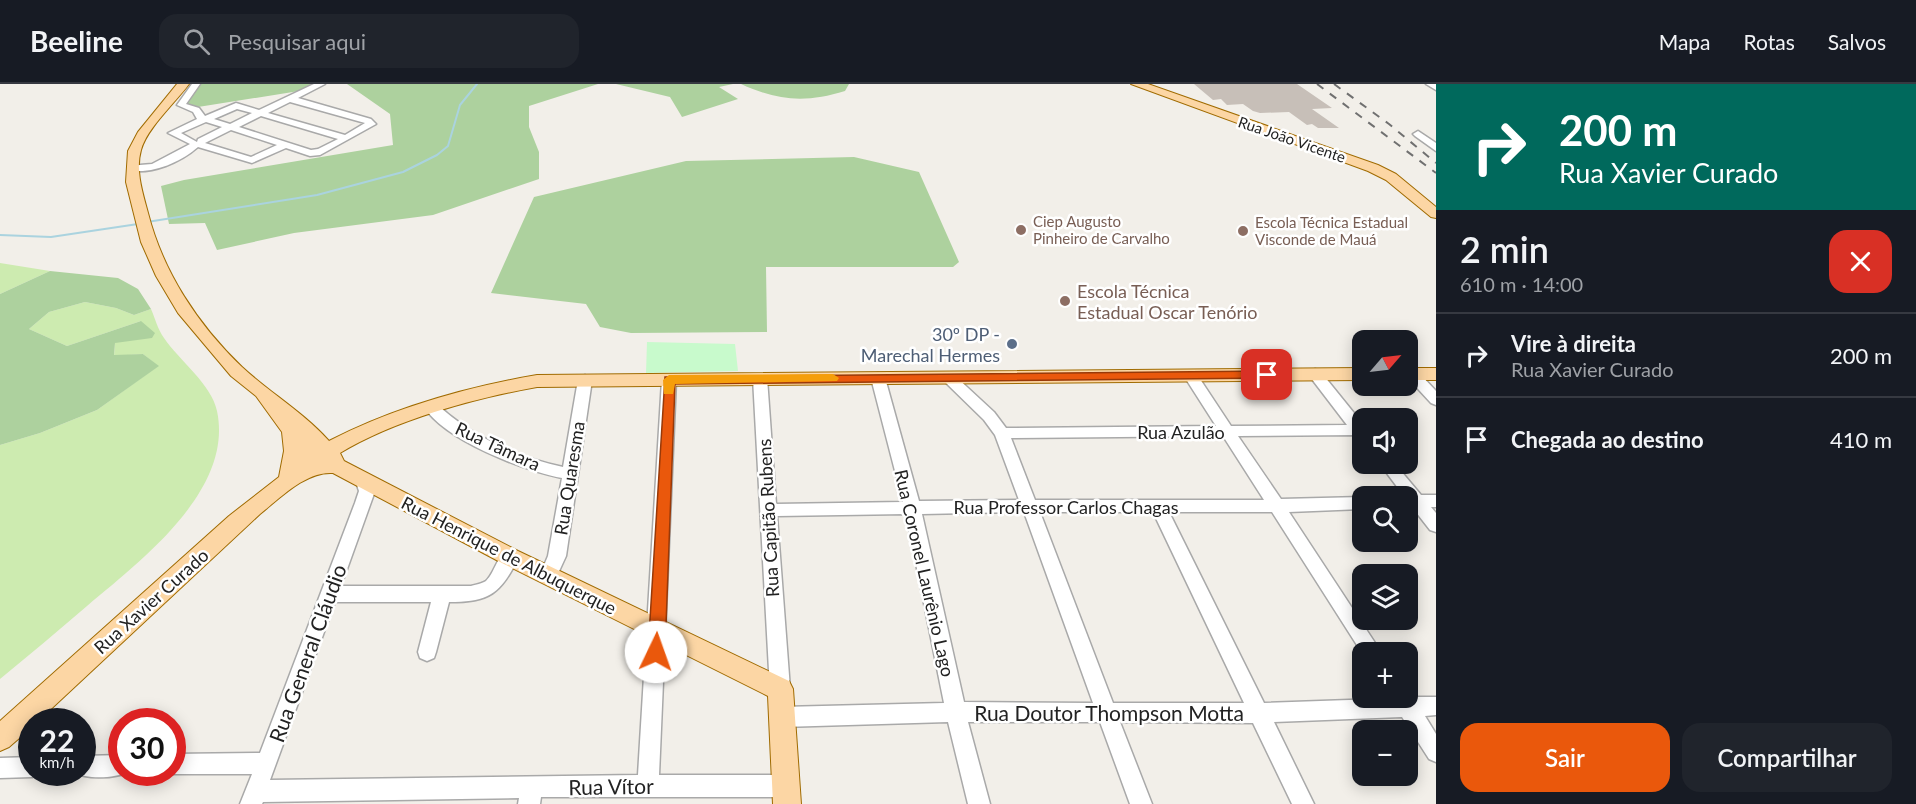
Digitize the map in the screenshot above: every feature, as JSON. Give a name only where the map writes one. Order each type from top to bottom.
[{"type":"main road","points":[[183,84],[136,142],[135,166],[148,221],[148,242],[160,269],[188,315],[237,372],[264,395],[319,464]]},
{"type":"main road","name":"Rua João Vicente","points":[[1137,84],[1390,165],[1434,196]]},
{"type":"main road","name":"Rua João Vicente","points":[[1157,84],[1315,142],[1382,172],[1436,214]]},
{"type":"main road","points":[[1410,192],[1434,196]]},
{"type":"main road","name":"Rua Xavier Curado","points":[[0,738],[234,525],[319,464],[399,420],[432,407],[496,388],[537,381],[585,380],[1352,374]]},
{"type":"main road","points":[[1418,374],[1436,374]]},
{"type":"main road","points":[[264,395],[275,400],[290,412],[319,464]]},
{"type":"main road","points":[[291,431],[294,451],[319,464]]},
{"type":"main road","name":"Rua Henrique de Albuquerque","points":[[319,464],[364,492],[386,493],[510,557],[780,689]]},
{"type":"main road","name":"Rua Capitão Rubens","points":[[780,689],[787,795]]},
{"type":"street","points":[[196,84],[181,105],[196,110],[203,119],[316,153],[369,126],[370,123],[290,99]]},
{"type":"street","points":[[135,166],[153,167],[196,143],[321,84]]},
{"type":"street","points":[[1430,84],[1436,87]]},
{"type":"street","points":[[286,145],[252,160],[196,143],[173,133],[233,106],[346,138]]},
{"type":"street","points":[[308,111],[317,107]]},
{"type":"street","points":[[278,126],[298,116]]},
{"type":"street","points":[[258,136],[268,131]]},
{"type":"street","points":[[1418,135],[1436,148]]},
{"type":"street","points":[[1315,374],[1352,420]]},
{"type":"street","points":[[1191,376],[1365,642]]},
{"type":"street","name":"Rua Capitão Rubens","points":[[760,378],[780,689]]},
{"type":"street","name":"Rua Coronel Laurênio Lago","points":[[878,378],[913,508],[956,712],[979,804]]},
{"type":"street","points":[[949,378],[1002,433],[1141,804]]},
{"type":"street","name":"Rua Quaresma","points":[[549,575],[557,556],[585,380]]},
{"type":"street","points":[[648,785],[658,630],[669,380]]},
{"type":"street","points":[[1418,383],[1436,400]]},
{"type":"street","name":"Rua Tâmara","points":[[432,407],[448,423],[466,434],[540,466],[570,474]]},
{"type":"street","name":"Rua Azulão","points":[[1002,433],[1352,431]]},
{"type":"street","name":"Rua General Cláudio","points":[[254,797],[364,492]]},
{"type":"street","points":[[1418,501],[1436,501]]},
{"type":"street","name":"Rua Professor Carlos Chagas","points":[[769,510],[1352,503]]},
{"type":"street","points":[[1158,506],[1303,804]]},
{"type":"street","points":[[1418,507],[1436,525]]},
{"type":"street","points":[[328,594],[472,594],[492,586],[510,557]]},
{"type":"street","points":[[427,652],[442,594]]},
{"type":"street","points":[[750,674],[759,671],[778,657]]},
{"type":"street","name":"Rua Doutor Thompson Motta","points":[[1418,704],[1436,706]]},
{"type":"street","name":"Rua Doutor Thompson Motta","points":[[782,717],[956,712],[1257,713],[1352,706]]},
{"type":"street","points":[[1409,708],[1436,752]]},
{"type":"street","points":[[186,764],[267,763]]},
{"type":"street","points":[[0,768],[18,767]]},
{"type":"street","name":"Rua Vítor","points":[[254,797],[530,795],[648,785],[787,795]]},
{"type":"green space","points":[[201,84],[312,84],[299,91],[198,107],[185,104]]},
{"type":"green space","points":[[347,84],[598,84],[529,106],[529,127],[539,152],[539,179],[433,215],[294,233],[217,250],[205,223],[169,224],[161,186],[184,180],[393,145],[390,114]]},
{"type":"green space","points":[[616,84],[733,84],[719,87],[738,99],[682,117],[670,97]]},
{"type":"green space","points":[[741,84],[849,84],[845,91],[805,99],[767,94]]},
{"type":"green space","points":[[854,157],[919,172],[959,262],[953,267],[766,267],[767,332],[631,333],[600,327],[586,304],[491,293],[534,197],[686,161]]},
{"type":"green space","points":[[0,263],[50,271],[0,294]]},
{"type":"green space","points":[[50,271],[118,278],[138,289],[151,309],[134,315],[116,308],[85,302],[49,312],[29,329],[67,346],[141,321],[155,333],[152,338],[115,343],[114,355],[143,354],[159,366],[97,410],[40,433],[0,445],[0,294]]},
{"type":"green space","points":[[85,302],[116,308],[134,315],[151,309],[164,338],[202,382],[214,401],[217,411],[218,441],[211,469],[197,496],[178,522],[132,568],[0,679],[0,445],[40,433],[97,410],[158,366],[143,354],[114,356],[115,343],[141,321],[67,346],[29,329],[49,312]]},
{"type":"green space","points":[[647,342],[735,344],[738,371],[646,373]]},
{"type":"building","points":[[1194,84],[1297,84],[1332,108],[1312,109],[1339,128],[1318,128],[1312,124],[1307,125],[1289,112],[1260,113],[1243,104],[1227,105],[1221,99],[1213,100]]},
{"type":"waterway","points":[[147,222],[317,195],[403,172],[437,155],[448,146],[460,105],[477,84]]},
{"type":"waterway","points":[[0,235],[51,237],[138,224]]},
{"type":"railway","points":[[1317,84],[1436,173]]},
{"type":"railway","points":[[1334,84],[1389,124],[1436,163]]},
{"type":"slow traffic","points":[[669,390],[669,380],[833,378]]},
{"type":"place","name":"Ciep Augusto Pinheiro de Carvalho","points":[[1021,230]]},
{"type":"place","name":"Escola Técnica Estadual Visconde de Mauá","points":[[1243,231]]},
{"type":"place","name":"Escola Técnica Estadual Oscar Tenório","points":[[1065,301]]},
{"type":"place","name":"30º DP - Marechal Hermes","points":[[1012,344]]},
{"type":"route","points":[[656,652],[669,380],[1267,375]]}]
